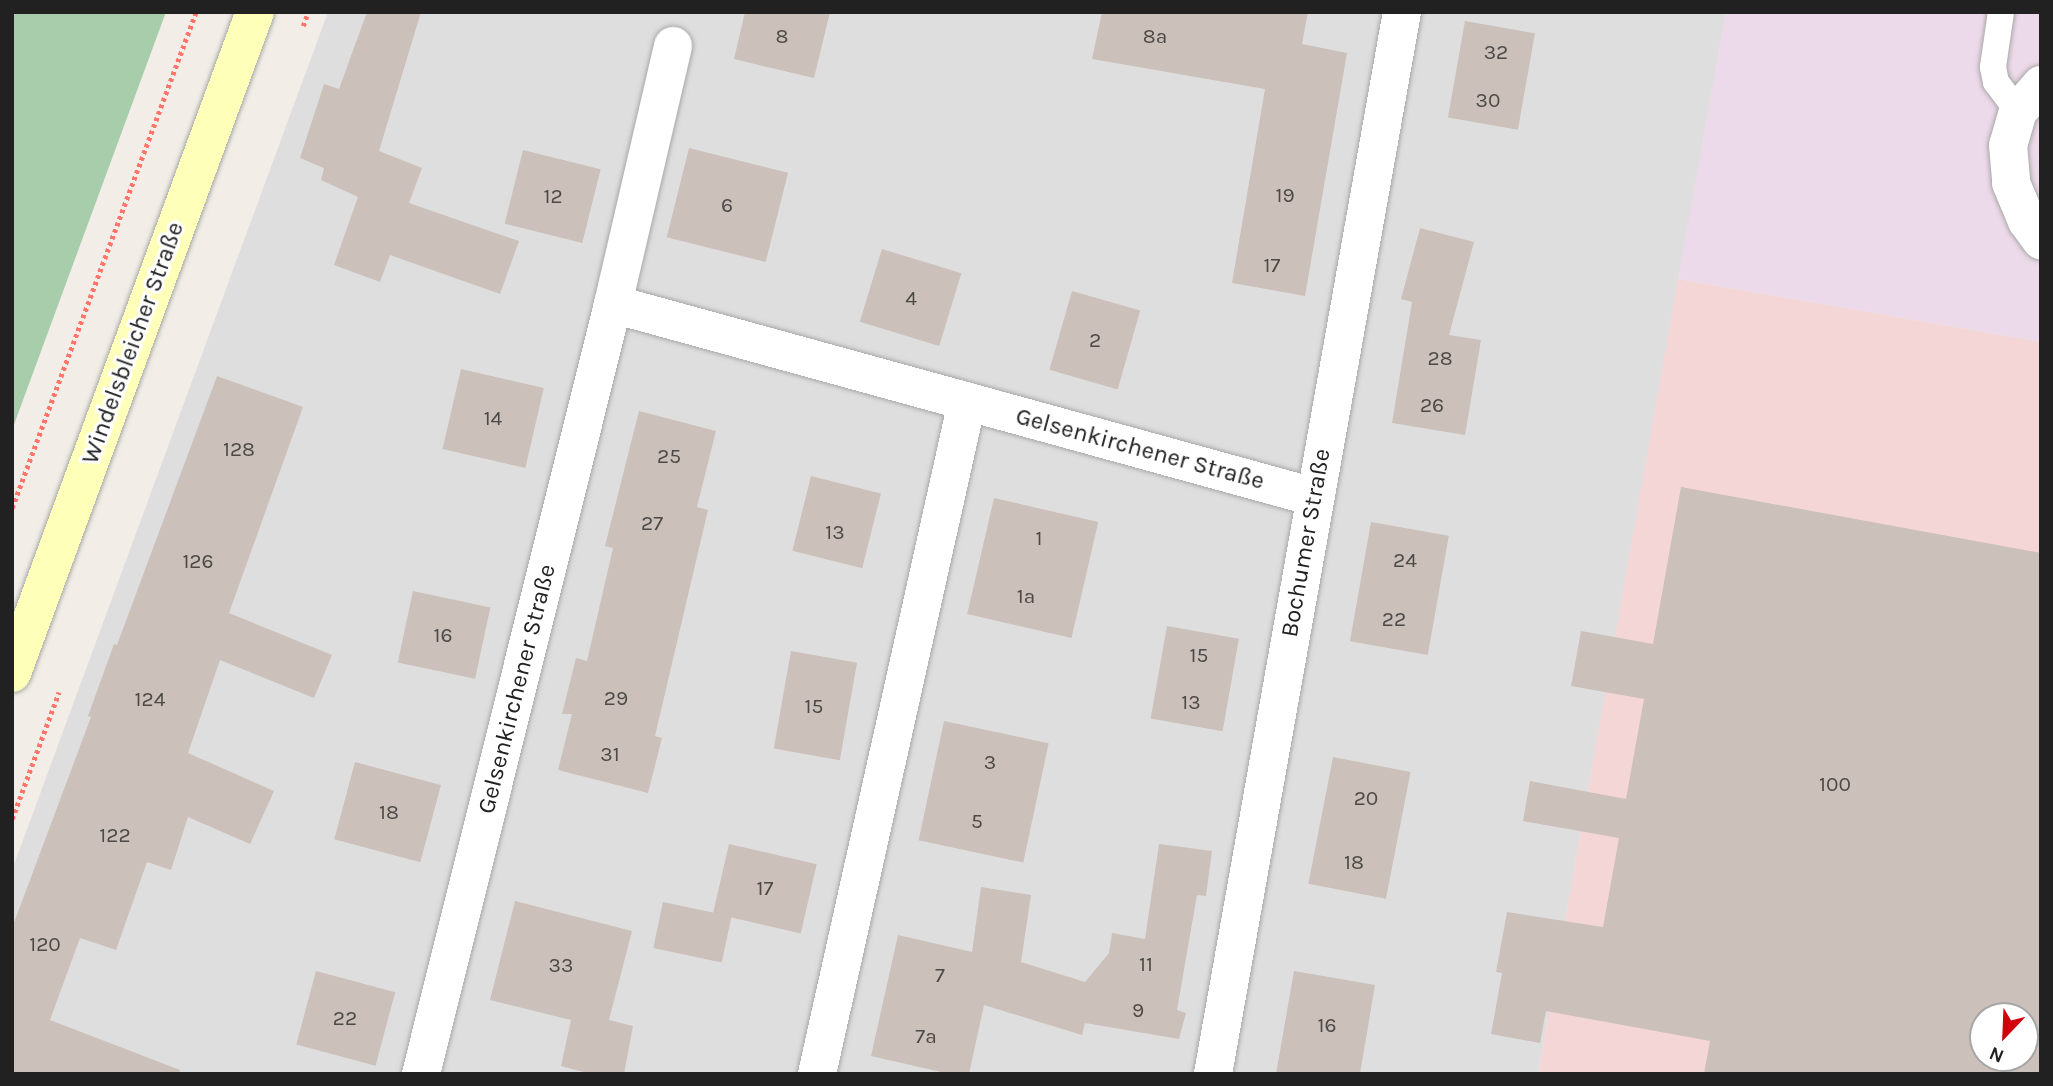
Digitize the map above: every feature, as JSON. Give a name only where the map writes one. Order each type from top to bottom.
[{"type":"main road","name":"Windelsbleicher Straße","points":[[12,673],[255,12]]},
{"type":"street","name":"Bochumer Straße","points":[[1213,1074],[1402,12]]},
{"type":"street","name":"Gelsenkirchener Straße","points":[[421,1074],[613,304],[673,46]]},
{"type":"street","points":[[2029,98],[2008,145],[2011,183],[2027,221],[2041,240]]},
{"type":"street","name":"Gelsenkirchener Straße","points":[[613,304],[1314,497]]},
{"type":"street","points":[[817,1074],[967,402]]},
{"type":"lane","points":[[2001,12],[1993,67],[1996,82],[2029,98]]},
{"type":"path","points":[[12,508],[196,12]]},
{"type":"shaded area","points":[[328,12],[1726,12],[1538,1074],[12,1074],[12,870]]},
{"type":"shaded area","points":[[1726,12],[2041,12],[2041,342],[1678,279]]},
{"type":"shaded area","points":[[1678,279],[2041,342],[2041,1074],[1538,1074]]},
{"type":"green space","points":[[12,12],[166,12],[12,430]]},
{"type":"building","points":[[367,12],[421,12],[379,151],[422,168],[409,203],[519,241],[500,294],[390,255],[380,282],[334,265],[358,197],[321,180],[324,168],[300,158],[324,84],[339,89]]},
{"type":"building","points":[[745,12],[830,12],[814,78],[734,59]]},
{"type":"building","points":[[1102,12],[1308,12],[1302,44],[1347,53],[1305,296],[1232,283],[1265,89],[1092,59]]},
{"type":"building","points":[[1465,21],[1535,33],[1518,130],[1448,118]]},
{"type":"building","points":[[689,148],[788,173],[766,262],[667,237]]},
{"type":"building","points":[[523,150],[601,169],[582,243],[505,224]]},
{"type":"building","points":[[1420,228],[1474,242],[1449,335],[1481,340],[1465,435],[1392,423],[1412,302],[1401,299]]},
{"type":"building","points":[[882,249],[961,273],[939,346],[860,322]]},
{"type":"building","points":[[1072,291],[1140,311],[1118,389],[1049,370]]},
{"type":"building","points":[[461,369],[544,388],[525,468],[443,449]]},
{"type":"building","points":[[217,376],[303,407],[229,613],[332,655],[314,698],[220,660],[188,753],[274,791],[250,844],[188,817],[171,870],[147,862],[116,950],[80,938],[50,1020],[180,1070],[179,1074],[12,1074],[12,928],[91,717],[88,716],[114,644],[117,645]]},
{"type":"building","points":[[639,411],[716,431],[697,507],[708,510],[655,736],[662,738],[648,793],[558,770],[572,714],[562,714],[576,658],[587,661],[613,548],[605,546]]},
{"type":"building","points":[[811,476],[881,493],[862,568],[792,551]]},
{"type":"building","points":[[1681,487],[2041,553],[2041,1074],[1704,1074],[1710,1041],[1546,1011],[1540,1043],[1491,1034],[1502,973],[1496,972],[1507,912],[1603,927],[1619,838],[1523,821],[1530,781],[1626,799],[1644,699],[1571,686],[1581,631],[1653,644]]},
{"type":"building","points":[[994,498],[1098,522],[1071,638],[967,614]]},
{"type":"building","points":[[1371,522],[1449,536],[1428,655],[1350,641]]},
{"type":"building","points":[[413,591],[490,607],[475,679],[398,662]]},
{"type":"building","points":[[1167,626],[1239,639],[1223,731],[1151,719]]},
{"type":"building","points":[[791,651],[857,663],[840,760],[774,748]]},
{"type":"building","points":[[944,721],[1049,743],[1023,863],[919,840]]},
{"type":"building","points":[[1333,757],[1411,772],[1386,899],[1308,884]]},
{"type":"building","points":[[355,762],[441,785],[420,862],[334,839]]},
{"type":"building","points":[[729,844],[817,864],[801,933],[713,913]]},
{"type":"building","points":[[1159,844],[1212,851],[1206,896],[1197,895],[1177,1010],[1186,1013],[1179,1039],[1085,1023],[1082,1035],[984,1005],[969,1074],[950,1074],[871,1056],[898,935],[972,952],[981,887],[1031,895],[1021,962],[1085,982],[1109,953],[1112,933],[1145,939]]},
{"type":"building","points":[[515,901],[632,931],[609,1020],[633,1026],[624,1074],[591,1074],[561,1066],[571,1020],[490,1000]]},
{"type":"building","points":[[663,902],[731,917],[722,963],[653,948]]},
{"type":"building","points":[[316,971],[395,992],[376,1066],[296,1044]]},
{"type":"building","points":[[1294,971],[1375,985],[1360,1074],[1276,1074]]}]
